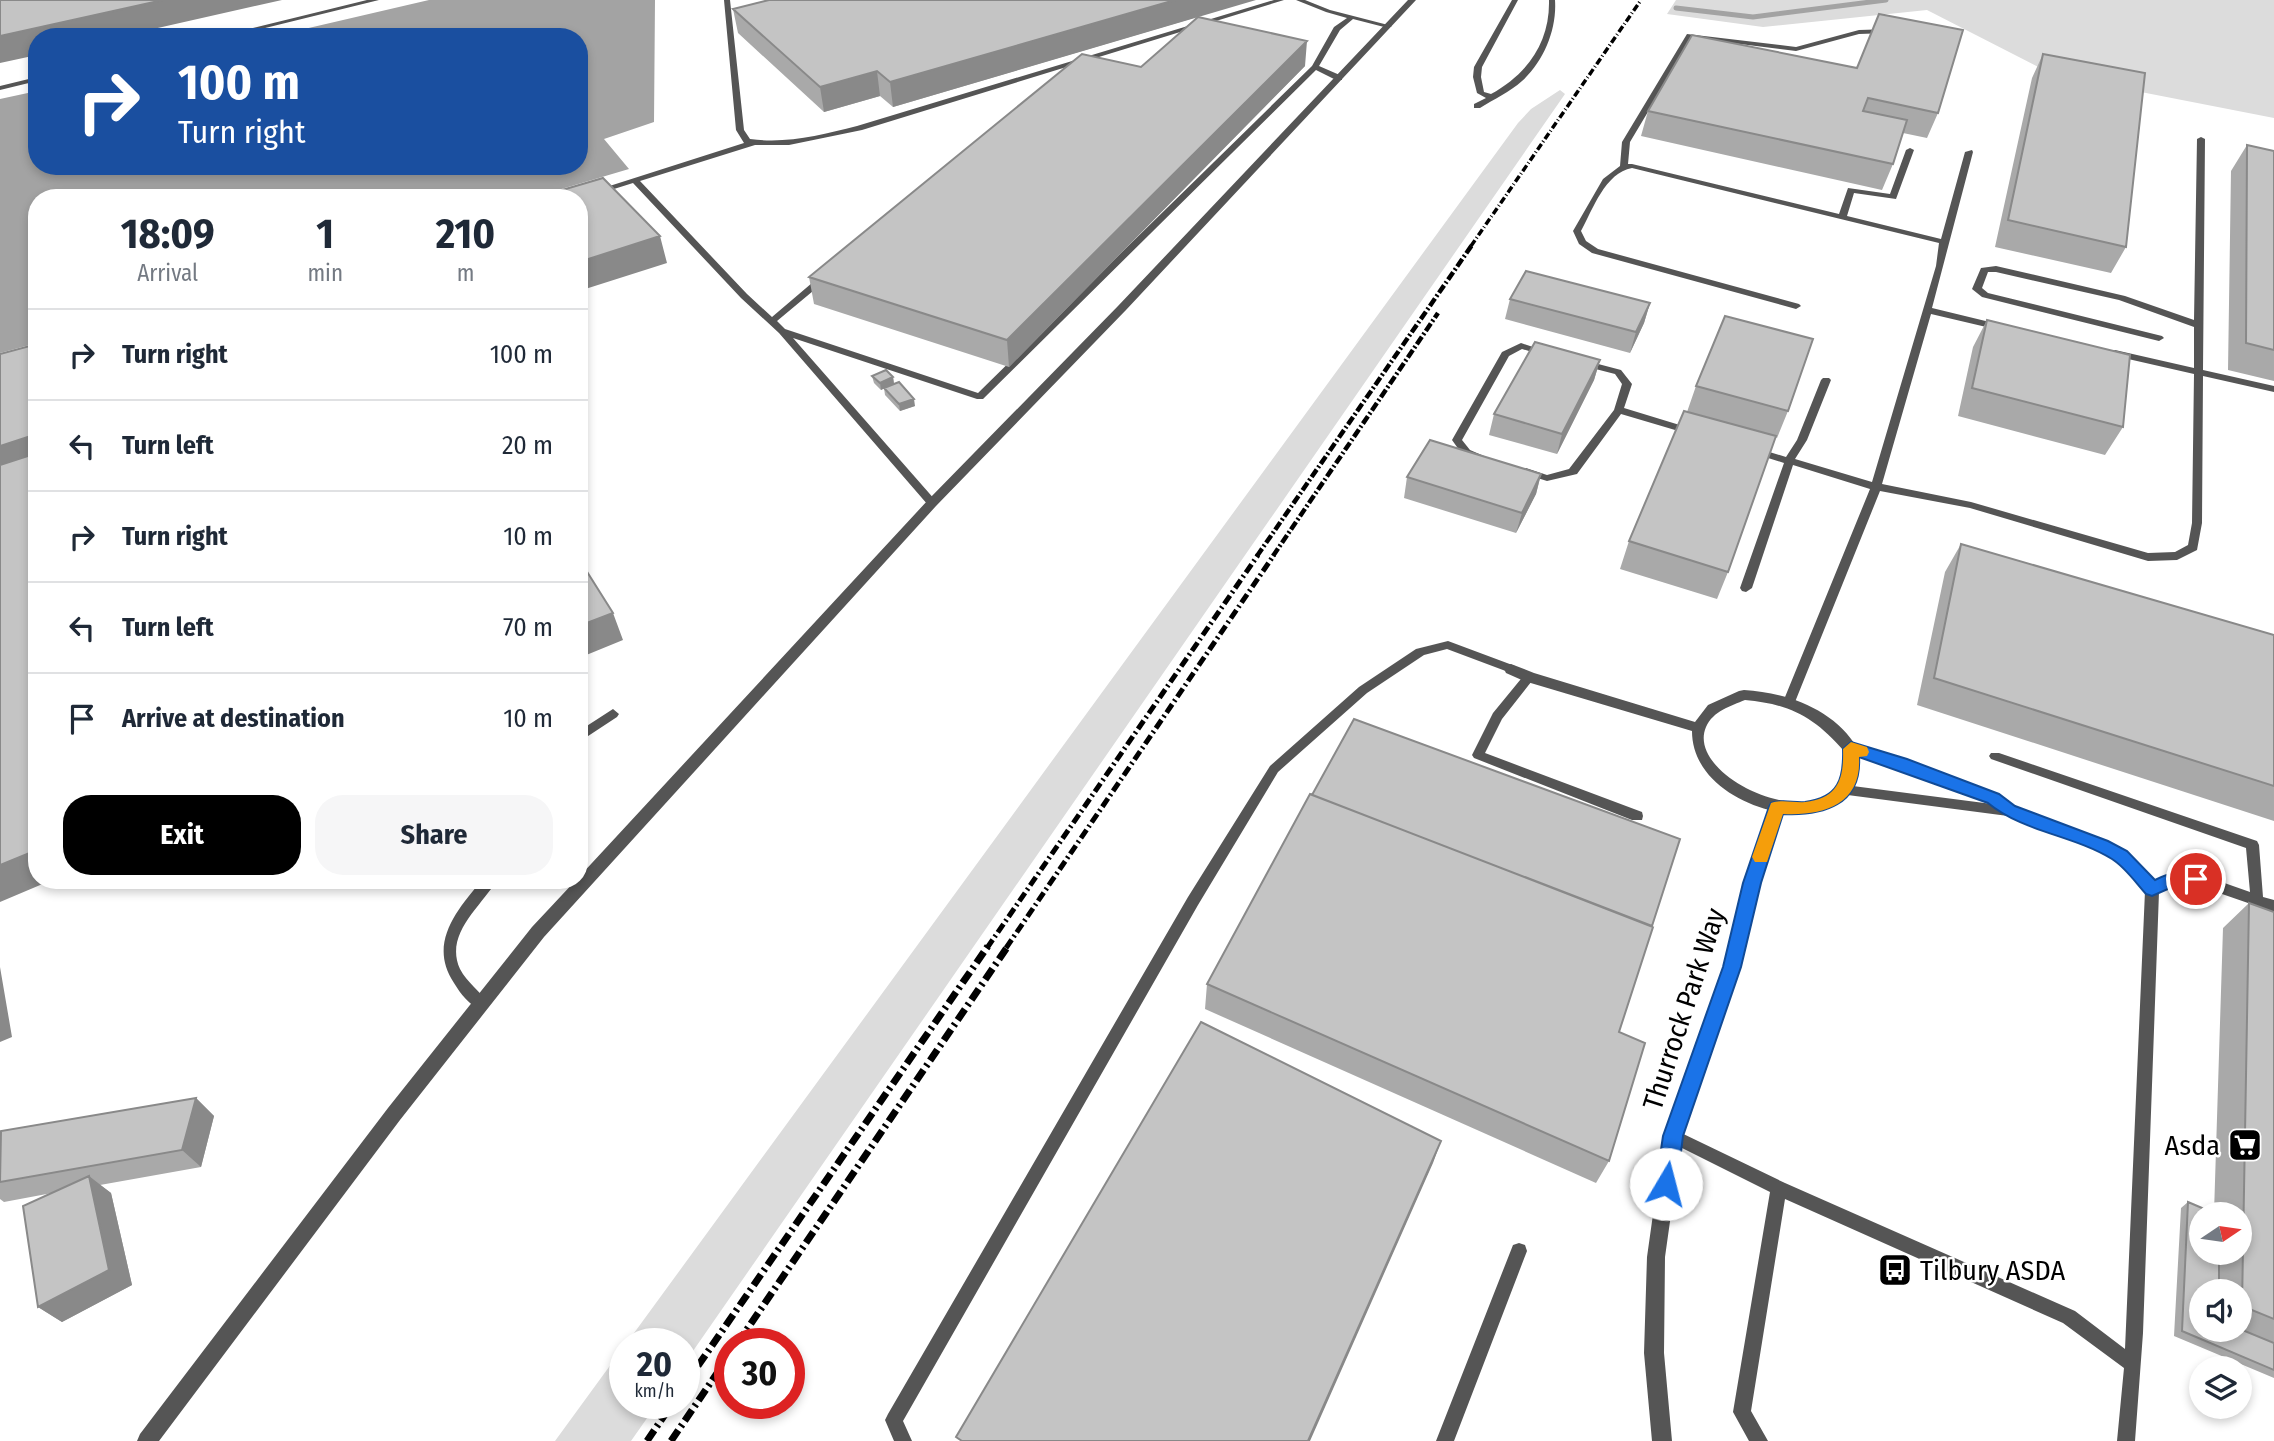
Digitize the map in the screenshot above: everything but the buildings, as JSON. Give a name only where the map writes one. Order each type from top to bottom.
[{"type":"street","points":[[588,878],[932,503],[1122,308],[1412,0]]},
{"type":"street","points":[[1511,669],[1529,677],[1698,728]]},
{"type":"street","points":[[1744,695],[1769,696],[1821,717],[1851,749],[1852,773],[1844,790],[1828,802],[1817,806],[1777,807],[1749,799],[1725,784],[1708,766],[1699,746],[1698,728],[1706,712],[1722,700],[1744,695]]},
{"type":"street","name":"Thurrock Park Way","points":[[1662,1441],[1654,1353],[1656,1257],[1673,1136],[1732,967],[1752,883],[1777,807]]},
{"type":"street","points":[[147,1441],[481,1004],[538,932],[577,889]]},
{"type":"lane","points":[[257,28],[376,0]]},
{"type":"lane","points":[[727,0],[740,130],[747,141],[755,142],[804,140],[859,128],[1281,0]]},
{"type":"lane","points":[[1298,0],[1388,26]]},
{"type":"lane","points":[[1491,97],[1481,93],[1477,77],[1478,67],[1515,0]]},
{"type":"lane","points":[[1477,106],[1518,80],[1534,61],[1549,27],[1552,0]]},
{"type":"lane","points":[[782,331],[980,397],[1315,67],[1337,29],[1352,17]]},
{"type":"lane","points":[[1624,165],[1626,142],[1690,36],[1796,49],[1860,32],[1879,30],[1903,33]]},
{"type":"lane","points":[[1315,67],[1339,78]]},
{"type":"lane","points":[[0,88],[28,81]]},
{"type":"lane","points":[[1746,448],[1790,459],[1876,487],[1971,505],[2148,556],[2177,556],[2193,547],[2197,523],[2201,139]]},
{"type":"lane","points":[[588,194],[755,142]]},
{"type":"lane","points":[[1842,217],[1851,190],[1893,197],[1910,150]]},
{"type":"lane","points":[[1789,702],[1876,487],[1940,266],[1969,152]]},
{"type":"lane","points":[[1796,306],[1595,251],[1586,246],[1577,232],[1611,173],[1624,165],[1944,242]]},
{"type":"lane","points":[[635,180],[782,331],[932,503]]},
{"type":"lane","points":[[772,321],[835,268]]},
{"type":"lane","points":[[2159,338],[1985,295],[1977,289],[1984,270],[1996,269],[2122,298],[2199,325]]},
{"type":"lane","points":[[1927,310],[2009,329]]},
{"type":"lane","points":[[1489,459],[1466,452],[1457,440],[1505,354],[1521,346],[1557,356]]},
{"type":"lane","points":[[2104,350],[2274,389]]},
{"type":"lane","points":[[1512,467],[1547,478],[1573,472],[1619,410],[1627,384],[1618,372],[1569,359]]},
{"type":"lane","points":[[1745,587],[1790,459],[1802,440],[1826,380]]},
{"type":"lane","points":[[1619,410],[1708,437]]},
{"type":"lane","points":[[903,1441],[894,1420],[1193,901],[1274,769],[1363,690],[1420,653],[1448,645],[1511,669]]},
{"type":"lane","points":[[1529,677],[1497,716],[1478,755],[1637,816]]},
{"type":"lane","points":[[588,731],[613,714]]},
{"type":"lane","points":[[1851,749],[1901,764],[1994,799],[2009,811]]},
{"type":"lane","points":[[1994,756],[2252,845],[2257,900]]},
{"type":"lane","points":[[1844,790],[2009,811],[2112,851],[2134,868],[2152,889],[2132,1364],[2126,1441]]},
{"type":"lane","points":[[2152,889],[2176,878],[2196,879],[2274,906]]},
{"type":"lane","points":[[481,1004],[463,988],[450,969],[448,947],[458,925],[484,889]]},
{"type":"lane","points":[[1673,1136],[1779,1188],[2069,1317],[2132,1364]]},
{"type":"lane","points":[[1759,1441],[1742,1412],[1779,1188]]},
{"type":"lane","points":[[1445,1441],[1519,1251]]},
{"type":"shaded area","points":[[429,0],[655,0],[654,122],[604,139],[629,169],[561,189],[28,189],[28,345],[0,353],[0,99],[28,93],[28,175],[588,175],[588,28],[309,28]]},
{"type":"shaded area","points":[[1676,0],[2274,0],[2274,118],[2054,75],[1927,10],[1763,27],[1667,14]]},
{"type":"shaded area","points":[[1560,90],[1565,94],[700,1341],[700,1328],[638,1328],[1518,123],[1531,109]]},
{"type":"shaded area","points":[[609,1367],[609,1419],[646,1419],[631,1441],[555,1441]]},
{"type":"waterway","points":[[1676,8],[1753,17],[1886,0]]},
{"type":"railway","points":[[1471,246],[1641,0]]},
{"type":"railway","points":[[1257,556],[1472,245]]},
{"type":"railway","points":[[1273,556],[1438,313]]},
{"type":"railway","points":[[987,948],[1258,555]]},
{"type":"railway","points":[[1006,948],[1274,555]]},
{"type":"railway","points":[[700,1363],[988,946]]},
{"type":"railway","points":[[748,1328],[1008,946]]},
{"type":"railway","points":[[671,1441],[714,1378]]},
{"type":"railway","points":[[647,1441],[662,1419]]},
{"type":"slow traffic","points":[[1761,857],[1777,807],[1805,808],[1828,802],[1844,790],[1852,773],[1851,749],[1861,752]]},
{"type":"place","name":"Asda","points":[[2245,1145]]},
{"type":"place","name":"Tilbury ASDA","points":[[1895,1270]]},
{"type":"route","points":[[1666,1184],[1673,1136],[1732,967],[1752,883],[1777,807],[1805,808],[1828,802],[1844,790],[1852,773],[1851,749],[1901,764],[1994,799],[2009,811],[2102,846],[2121,856],[2152,889],[2176,878],[2196,879]]}]
